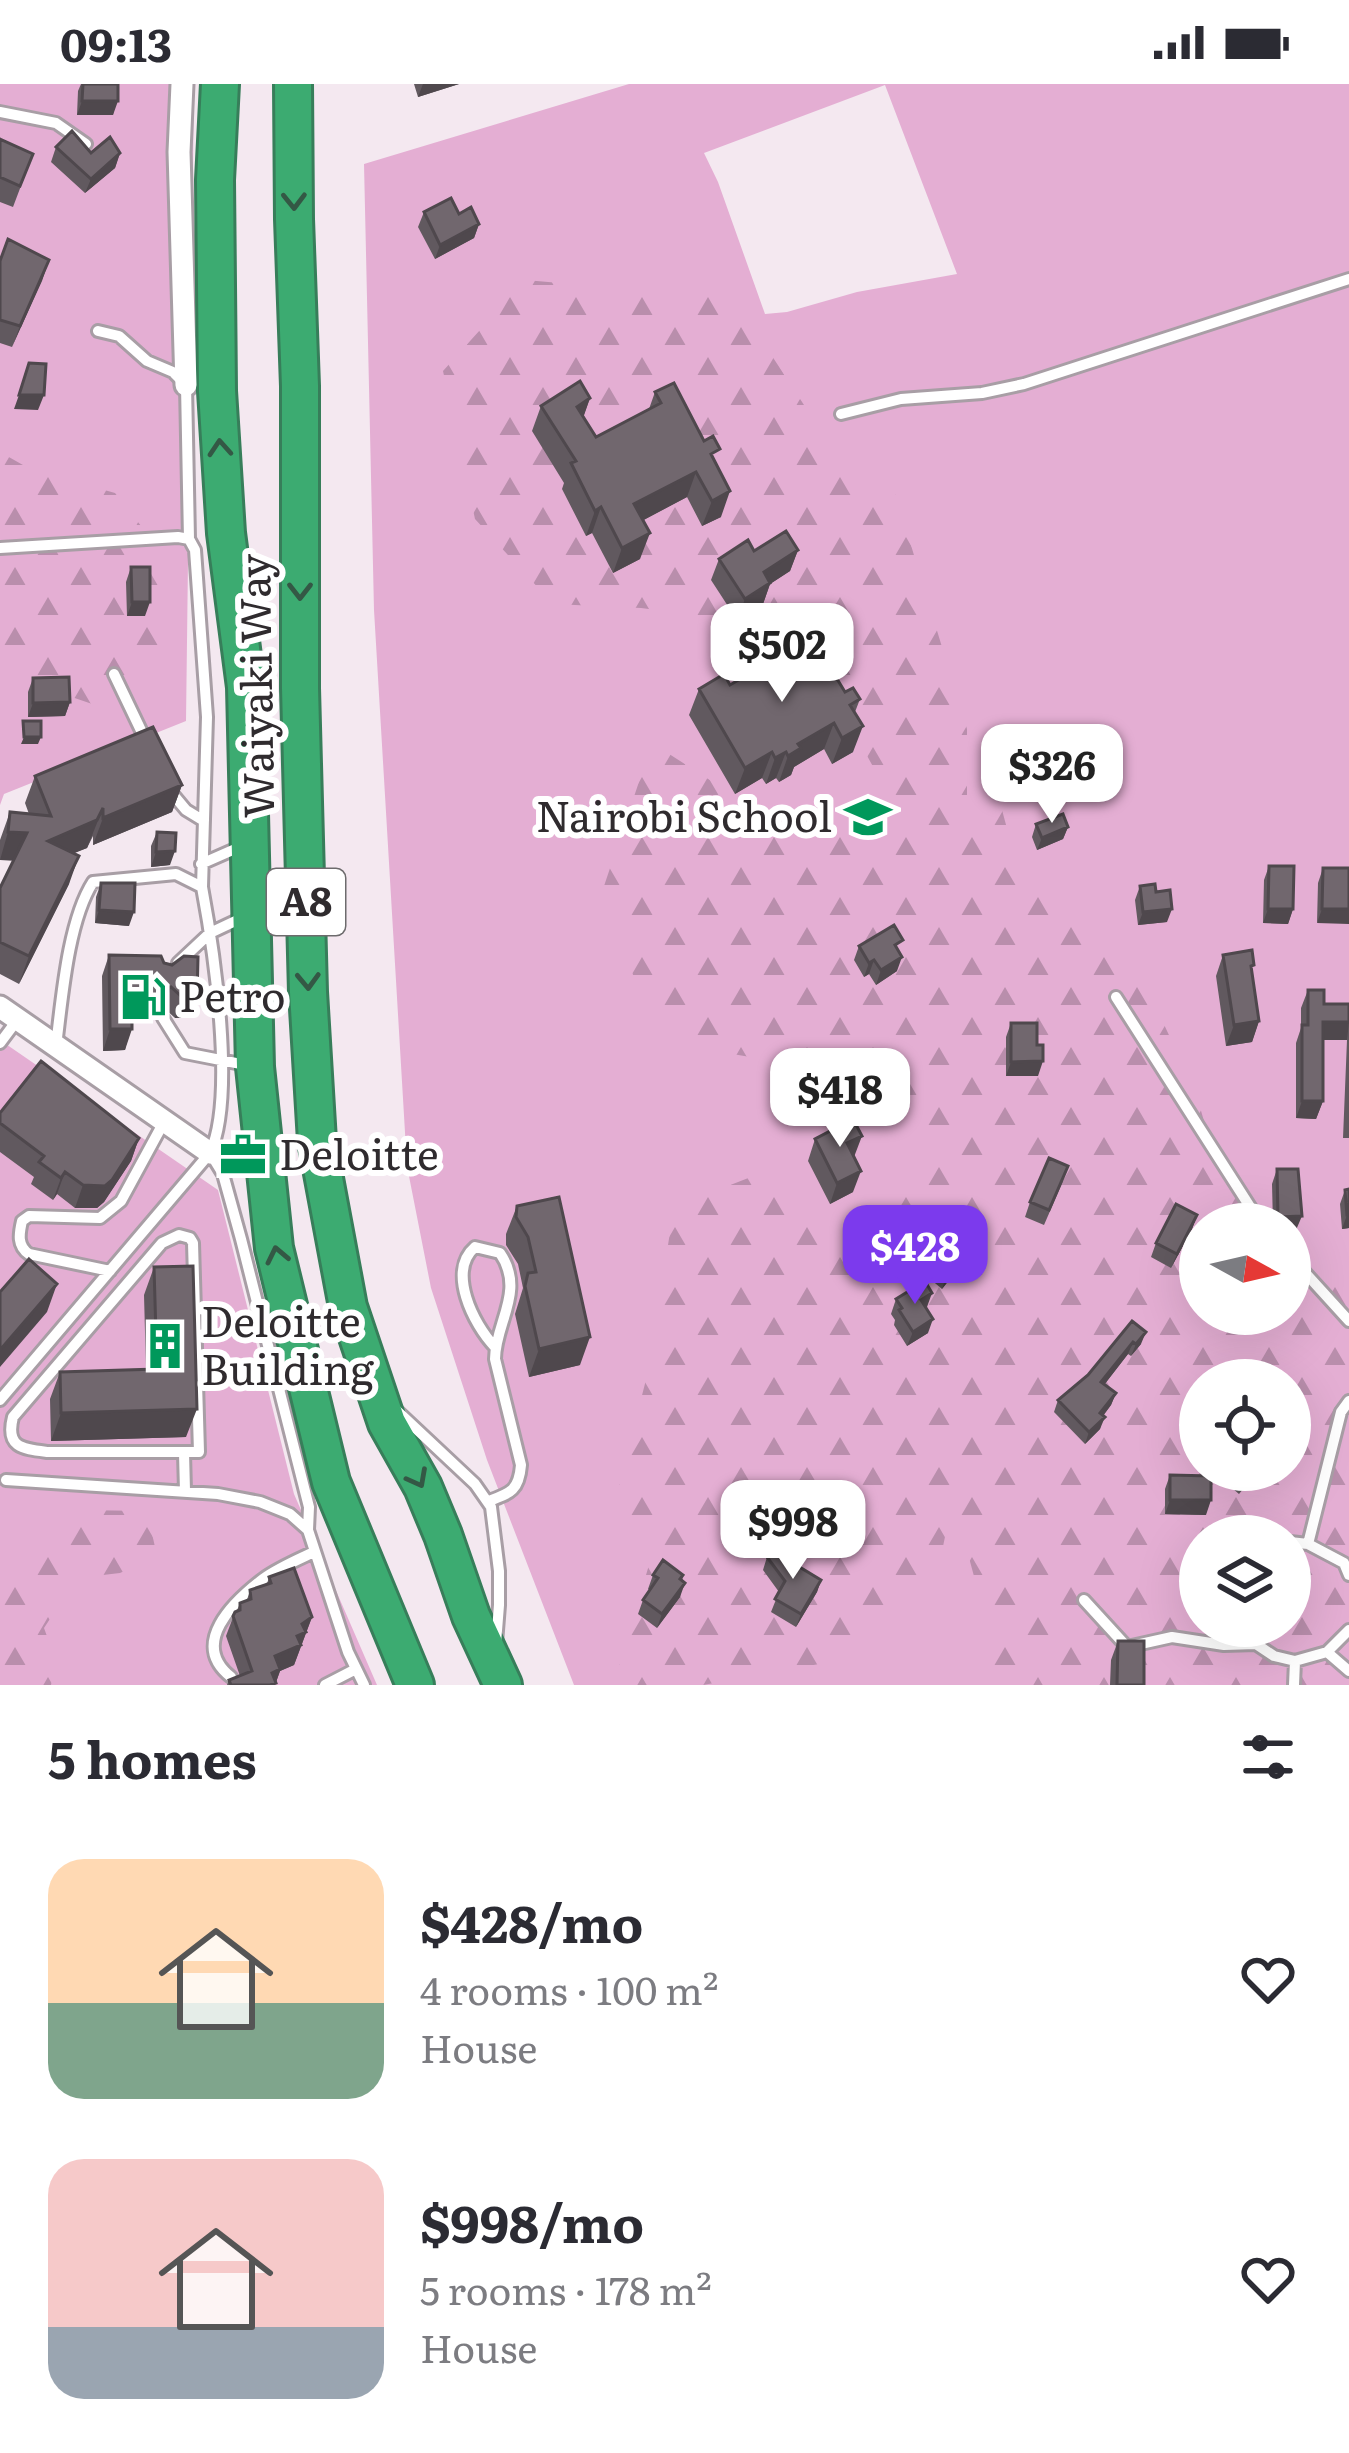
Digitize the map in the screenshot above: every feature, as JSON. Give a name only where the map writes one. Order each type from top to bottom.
[{"type":"highway","name":"Waiyaki Way","points":[[220,84],[215,180],[217,391],[226,533],[246,687],[252,913],[238,1064],[264,1156],[274,1248],[331,1482],[415,1685]]},
{"type":"highway","name":"Waiyaki Way","points":[[293,84],[300,688],[317,1141],[348,1307],[387,1423],[423,1487],[498,1675]]},
{"type":"street","points":[[182,84],[179,152],[186,385]]},
{"type":"street","points":[[9,1013],[210,1153],[264,1156]]},
{"type":"lane","points":[[0,112],[56,123],[86,143]]},
{"type":"lane","points":[[841,414],[901,399],[982,393],[1024,384],[1349,279]]},
{"type":"lane","points":[[0,1400],[210,1153],[238,1064],[202,887],[207,717],[195,550],[188,539],[186,385],[173,372],[147,361],[119,336],[98,331]]},
{"type":"lane","points":[[0,548],[188,539]]},
{"type":"lane","points":[[115,674],[154,759]]},
{"type":"lane","points":[[165,781],[176,800],[204,820]]},
{"type":"lane","points":[[201,864],[250,842]]},
{"type":"lane","points":[[56,1046],[81,901],[93,882],[176,874],[202,887]]},
{"type":"lane","points":[[163,977],[210,933],[252,913]]},
{"type":"lane","points":[[1116,997],[1248,1203]]},
{"type":"lane","points":[[0,1043],[9,1013]]},
{"type":"lane","points":[[164,1018],[185,1053],[238,1064]]},
{"type":"lane","points":[[110,1270],[29,1254],[20,1242],[22,1221],[29,1216],[100,1218],[122,1201],[165,1120]]},
{"type":"lane","points":[[210,1153],[223,1174],[242,1239],[309,1507],[314,1552],[364,1685]]},
{"type":"lane","points":[[179,1235],[193,1243],[199,1452],[184,1453],[23,1449],[10,1430],[14,1417],[162,1243],[179,1235]]},
{"type":"lane","points":[[489,1502],[516,1488],[520,1465],[494,1359],[507,1311],[508,1265],[500,1253],[476,1247],[463,1263],[465,1292],[495,1347]]},
{"type":"lane","points":[[1311,1279],[1349,1322]]},
{"type":"lane","points":[[378,1395],[489,1502],[499,1570],[498,1675]]},
{"type":"lane","points":[[1311,1532],[1341,1412],[1349,1401]]},
{"type":"lane","points":[[184,1453],[185,1491]]},
{"type":"lane","points":[[6,1480],[232,1496],[290,1514],[308,1529]]},
{"type":"lane","points":[[1311,1546],[1345,1563],[1349,1575]]},
{"type":"lane","points":[[231,1677],[220,1668],[212,1647],[218,1627],[266,1577],[314,1552]]},
{"type":"lane","points":[[1084,1600],[1126,1647],[1179,1638]]},
{"type":"lane","points":[[1260,1647],[1274,1656],[1295,1660],[1328,1652],[1349,1630]]},
{"type":"lane","points":[[1328,1652],[1349,1671]]},
{"type":"lane","points":[[1294,1685],[1295,1660]]},
{"type":"lane","points":[[325,1685],[356,1669]]},
{"type":"green space","points":[[0,84],[194,84],[186,721],[4,794],[0,805]]},
{"type":"green space","name":"Nairobi School","points":[[629,84],[1349,84],[1349,1685],[574,1685],[487,1460],[431,1288],[407,1166],[374,610],[364,164]],"holes":[[[885,85],[957,274],[765,314],[704,153]]]},
{"type":"green space","points":[[525,280],[734,298],[804,405],[836,474],[892,483],[967,729],[967,795],[1002,810],[1024,891],[1072,891],[1150,995],[1195,1090],[1215,1159],[1246,1203],[1179,1203],[1179,1335],[1311,1335],[1311,1268],[1349,1268],[1349,1512],[1344,1516],[1349,1526],[1349,1685],[987,1685],[990,1636],[953,1498],[933,1595],[836,1661],[703,1685],[613,1685],[655,1545],[613,1508],[648,1372],[674,1207],[756,1175],[838,1238],[934,1174],[867,1066],[756,1058],[662,1042],[600,898],[652,743],[783,827],[882,783],[797,628],[641,608],[553,604],[475,519],[443,371]]},
{"type":"green space","points":[[0,452],[30,469],[115,493],[168,560],[157,668],[101,707],[10,676],[0,696]]},
{"type":"green space","points":[[0,1040],[218,1190],[294,1494],[377,1685],[0,1685]]},
{"type":"green space","points":[[78,1510],[147,1511],[157,1556],[120,1573],[77,1578],[44,1628],[56,1661],[51,1685],[0,1685],[0,1603],[45,1532]]},
{"type":"building","points":[[83,84],[118,84],[118,101],[82,101]]},
{"type":"building","points":[[72,131],[91,153],[110,137],[120,153],[91,179],[56,147]]},
{"type":"building","points":[[0,139],[33,154],[20,186],[0,177]]},
{"type":"building","points":[[451,198],[459,214],[471,207],[479,224],[440,245],[424,212]]},
{"type":"building","points":[[8,239],[49,260],[20,326],[0,320],[0,261]]},
{"type":"building","points":[[29,363],[46,364],[44,395],[19,395]]},
{"type":"building","points":[[580,381],[590,398],[577,407],[596,437],[661,403],[655,392],[674,383],[704,441],[713,436],[720,449],[711,454],[730,491],[712,501],[696,472],[634,504],[650,533],[622,548],[601,507],[595,511],[571,463],[576,461],[541,406]]},
{"type":"building","points":[[786,531],[798,550],[764,572],[770,583],[745,599],[719,559],[748,540],[754,551]]},
{"type":"building","points":[[131,567],[150,567],[150,602],[132,602]]},
{"type":"building","points":[[812,637],[821,651],[828,646],[836,659],[828,664],[845,692],[853,688],[860,699],[850,705],[863,726],[842,738],[834,723],[798,744],[801,748],[788,756],[786,752],[775,758],[772,752],[745,768],[699,689],[724,674],[730,685],[757,669],[761,676],[798,654],[794,647]]},
{"type":"building","points":[[69,677],[70,702],[33,703],[33,678]]},
{"type":"building","points":[[23,721],[41,721],[41,737],[24,737]]},
{"type":"building","points":[[153,727],[182,785],[103,818],[103,808],[97,820],[48,841],[79,856],[29,956],[0,942],[0,888],[27,833],[8,832],[10,812],[51,816],[35,776]]},
{"type":"building","points":[[1063,814],[1068,827],[1042,838],[1036,824]]},
{"type":"building","points":[[157,832],[176,833],[175,851],[156,852]]},
{"type":"building","points":[[1269,866],[1294,866],[1293,909],[1268,909]]},
{"type":"building","points":[[1323,868],[1349,868],[1349,909],[1322,909]]},
{"type":"building","points":[[101,883],[135,883],[134,912],[99,910]]},
{"type":"building","points":[[1155,884],[1156,892],[1170,890],[1172,909],[1143,912],[1140,886]]},
{"type":"building","points":[[894,925],[903,940],[895,945],[902,957],[881,970],[874,960],[869,963],[859,946]]},
{"type":"building","points":[[1252,950],[1259,1021],[1234,1025],[1223,955]]},
{"type":"building","points":[[109,955],[161,956],[172,965],[184,956],[198,957],[197,997],[182,997],[171,987],[161,996],[132,995],[132,1029],[110,1029]]},
{"type":"building","points":[[1308,990],[1324,990],[1324,1004],[1349,1004],[1349,1022],[1323,1022],[1323,1101],[1302,1101],[1302,1025],[1308,1025]]},
{"type":"building","points":[[1011,1023],[1037,1023],[1043,1061],[1011,1062]]},
{"type":"building","points":[[41,1061],[139,1138],[105,1186],[83,1185],[65,1172],[61,1178],[39,1162],[44,1156],[0,1123],[0,1113]]},
{"type":"building","points":[[853,1119],[862,1136],[847,1143],[861,1171],[837,1183],[815,1139]]},
{"type":"building","points":[[1049,1158],[1068,1166],[1049,1210],[1030,1202]]},
{"type":"building","points":[[1277,1169],[1298,1169],[1301,1203],[1278,1203]]},
{"type":"building","points":[[559,1197],[590,1337],[539,1349],[525,1286],[528,1273],[536,1272],[528,1237],[516,1217],[517,1206]]},
{"type":"building","points":[[1176,1204],[1179,1206],[1177,1254],[1156,1243]]},
{"type":"building","points":[[933,1240],[958,1261],[947,1274],[921,1253]]},
{"type":"building","points":[[29,1259],[57,1284],[0,1350],[0,1292]]},
{"type":"building","points":[[193,1266],[197,1409],[61,1413],[60,1372],[157,1369],[154,1267]]},
{"type":"building","points":[[925,1281],[932,1293],[921,1300],[933,1319],[913,1332],[896,1299]]},
{"type":"building","points":[[1132,1321],[1146,1332],[1101,1382],[1116,1393],[1100,1413],[1105,1417],[1089,1432],[1058,1400],[1088,1375]]},
{"type":"building","points":[[1170,1475],[1179,1475],[1179,1491],[1211,1491],[1211,1500],[1170,1500]]},
{"type":"building","points":[[781,1547],[793,1563],[821,1580],[801,1614],[775,1599],[785,1581],[767,1557]]},
{"type":"building","points":[[663,1560],[683,1575],[680,1579],[685,1583],[662,1614],[643,1600]]},
{"type":"building","points":[[294,1568],[312,1617],[302,1624],[306,1632],[297,1636],[301,1645],[275,1656],[280,1669],[272,1673],[276,1683],[231,1685],[229,1680],[252,1671],[235,1612],[240,1603],[251,1599],[250,1590]]},
{"type":"building","points":[[1118,1641],[1144,1641],[1144,1685],[1117,1685]]},
{"type":"place","name":"Nairobi School","points":[[868,817]]},
{"type":"place","name":"Petro","points":[[143,997]]},
{"type":"place","name":"Deloitte","points":[[243,1155]]},
{"type":"place","name":"Deloitte Building","points":[[165,1346]]}]
